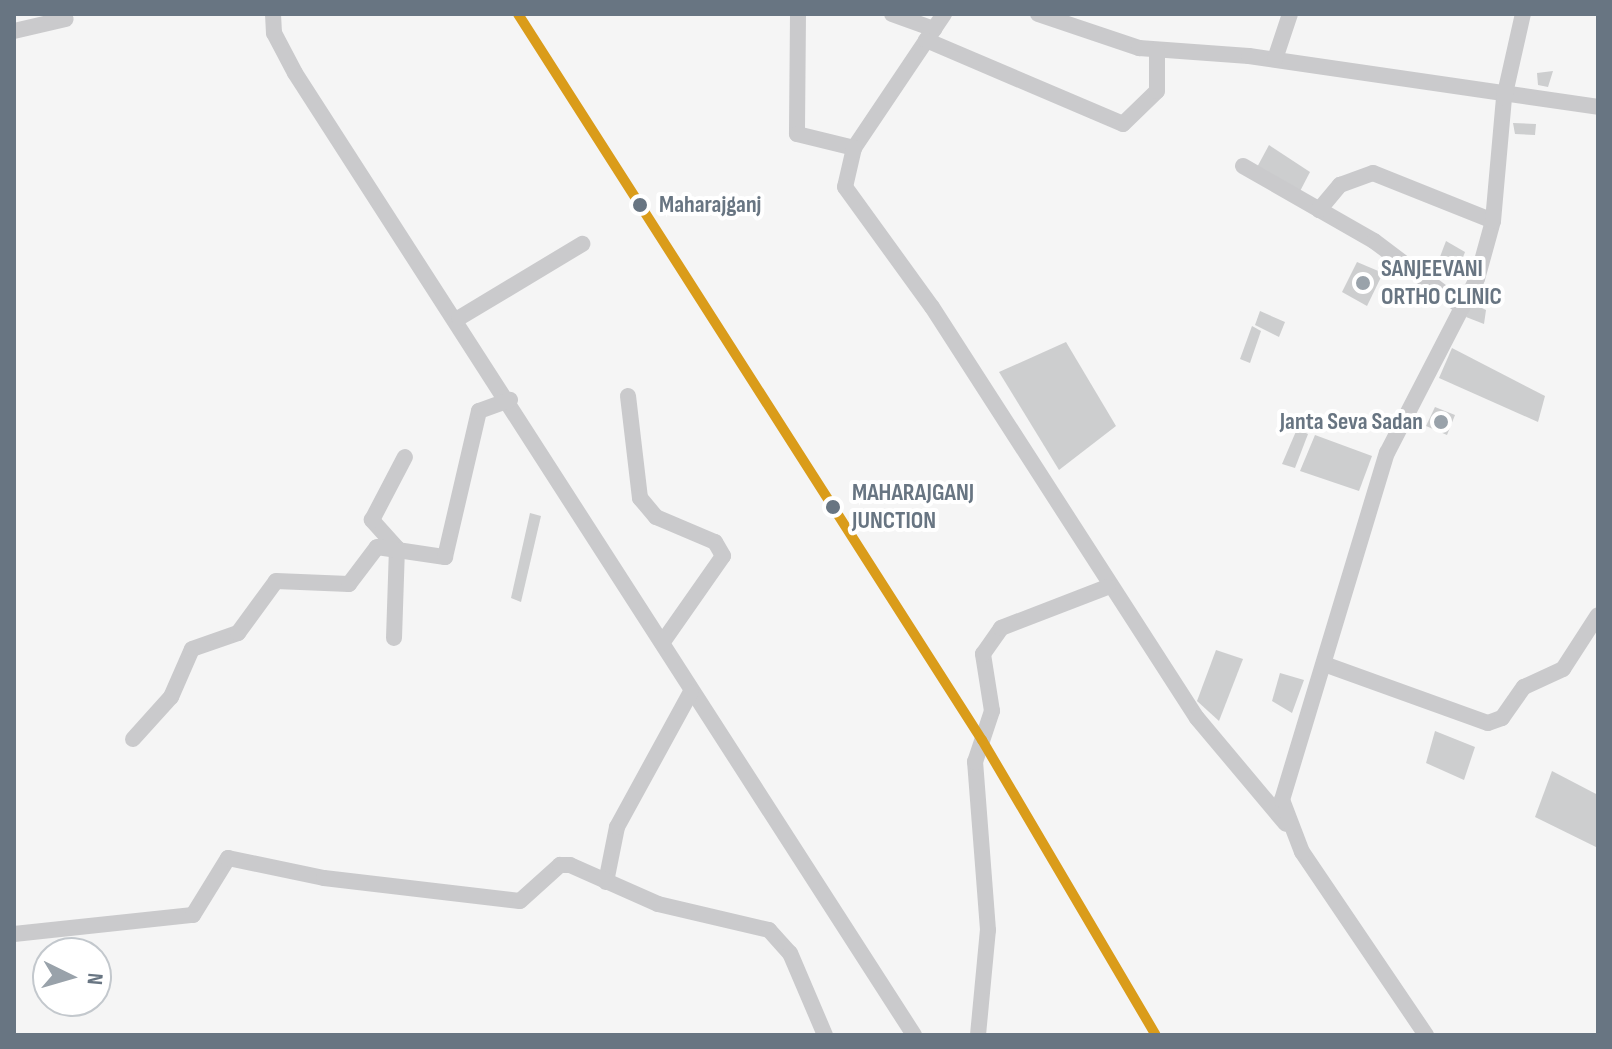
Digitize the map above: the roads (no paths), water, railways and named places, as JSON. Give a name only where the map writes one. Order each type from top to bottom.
[{"type":"street","points":[[273,14],[274,33],[295,73],[459,318],[691,692],[914,1035]]},
{"type":"street","points":[[798,14],[797,134],[854,148]]},
{"type":"street","points":[[892,14],[1123,124],[1157,91],[1157,50]]},
{"type":"street","points":[[944,14],[854,148],[845,187],[854,206],[932,307],[1107,587],[1219,749],[1289,826],[1426,1035]]},
{"type":"street","points":[[1038,14],[1157,50],[1275,59],[1504,98],[1598,107]]},
{"type":"street","points":[[1275,59],[1290,14]]},
{"type":"street","points":[[1289,826],[1287,775],[1324,664],[1387,453],[1462,307],[1493,221],[1504,98],[1523,14]]},
{"type":"street","points":[[14,31],[66,19]]},
{"type":"street","points":[[1243,166],[1402,259],[1462,307]]},
{"type":"street","points":[[1319,210],[1340,185],[1373,173],[1493,221]]},
{"type":"street","points":[[459,318],[582,244]]},
{"type":"street","points":[[628,396],[640,498],[656,517],[715,542],[723,556],[662,643]]},
{"type":"street","points":[[133,739],[171,697],[192,649],[238,633],[276,581],[340,587],[355,578],[370,549],[397,548],[437,558],[452,550],[479,411],[510,400]]},
{"type":"street","points":[[394,638],[397,548],[372,520],[405,457]]},
{"type":"street","points":[[978,1035],[988,930],[975,762],[992,711],[983,654],[1001,628],[1107,587]]},
{"type":"street","points":[[1324,664],[1488,723],[1502,718],[1524,687],[1563,669],[1598,615]]},
{"type":"street","points":[[606,882],[617,827],[691,692]]},
{"type":"street","points":[[14,934],[193,915],[228,858],[324,878],[506,900],[530,897],[560,865],[658,904],[769,930],[790,953],[825,1035]]},
{"type":"place","name":"Maharajganj","points":[[640,205]]},
{"type":"place","name":"SANJEEVANI ORTHO CLINIC","points":[[1363,283]]},
{"type":"place","name":"Janta Seva Sadan","points":[[1441,422]]},
{"type":"place","name":"MAHARAJGANJ JUNCTION","points":[[833,507]]}]
